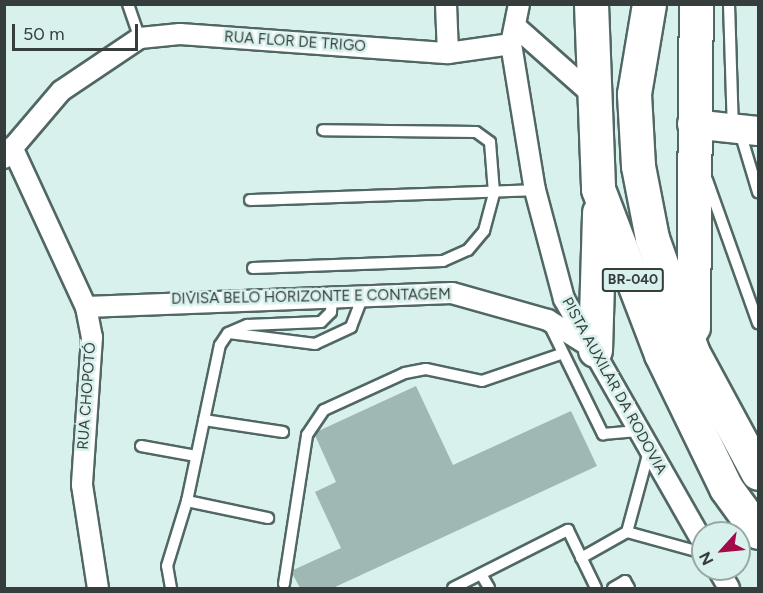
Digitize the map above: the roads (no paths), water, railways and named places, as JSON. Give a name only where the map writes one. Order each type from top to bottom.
[{"type":"highway","name":"BR-040","points":[[591,4],[598,189],[662,354],[726,488],[759,532]]},
{"type":"highway","name":"BR-040","points":[[649,4],[634,94],[639,166],[652,238],[693,353],[759,473]]},
{"type":"highway","points":[[693,353],[692,130],[696,4]]},
{"type":"highway","points":[[596,350],[598,189]]},
{"type":"street","points":[[446,4],[448,53]]},
{"type":"street","name":"PISTA AUXILAR DA RODOVIA","points":[[519,4],[513,35],[535,190],[564,299],[596,350],[649,451],[691,523]]},
{"type":"street","name":"RUA FLOR DE TRIGO","points":[[8,153],[61,91],[140,38],[180,34],[448,53],[513,35]]},
{"type":"street","points":[[513,35],[593,95]]},
{"type":"street","points":[[692,130],[744,130]]},
{"type":"street","name":"RUA CHOPOTÓ","points":[[8,153],[86,307],[92,337],[82,485],[98,588]]},
{"type":"street","name":"DIVISA BELO HORIZONTE E CONTAGEM","points":[[86,307],[452,293],[548,320],[596,350]]},
{"type":"lane","points":[[128,4],[140,38]]},
{"type":"lane","points":[[729,4],[744,130],[759,192]]},
{"type":"lane","points":[[253,268],[443,261],[468,250],[484,231],[494,193],[490,142],[476,132],[323,130]]},
{"type":"lane","points":[[692,130],[759,323]]},
{"type":"lane","points":[[250,200],[535,190]]},
{"type":"lane","points":[[228,333],[315,344],[351,327],[363,296]]},
{"type":"lane","points":[[171,588],[167,566],[187,501],[220,345],[228,333],[247,325],[321,322],[331,312],[332,297]]},
{"type":"lane","points":[[548,320],[561,354],[603,434],[638,431]]},
{"type":"lane","points":[[284,584],[307,435],[324,410],[405,373],[426,369],[482,381],[561,354]]},
{"type":"lane","points":[[204,420],[283,432]]},
{"type":"lane","points":[[141,446],[196,456]]},
{"type":"lane","points":[[627,532],[649,451]]},
{"type":"lane","points":[[187,501],[268,518]]},
{"type":"lane","points":[[453,588],[568,530],[596,588]]},
{"type":"lane","points":[[580,558],[627,532],[691,550]]},
{"type":"lane","points":[[481,574],[489,588]]},
{"type":"lane","points":[[613,588],[625,581],[629,588]]}]
